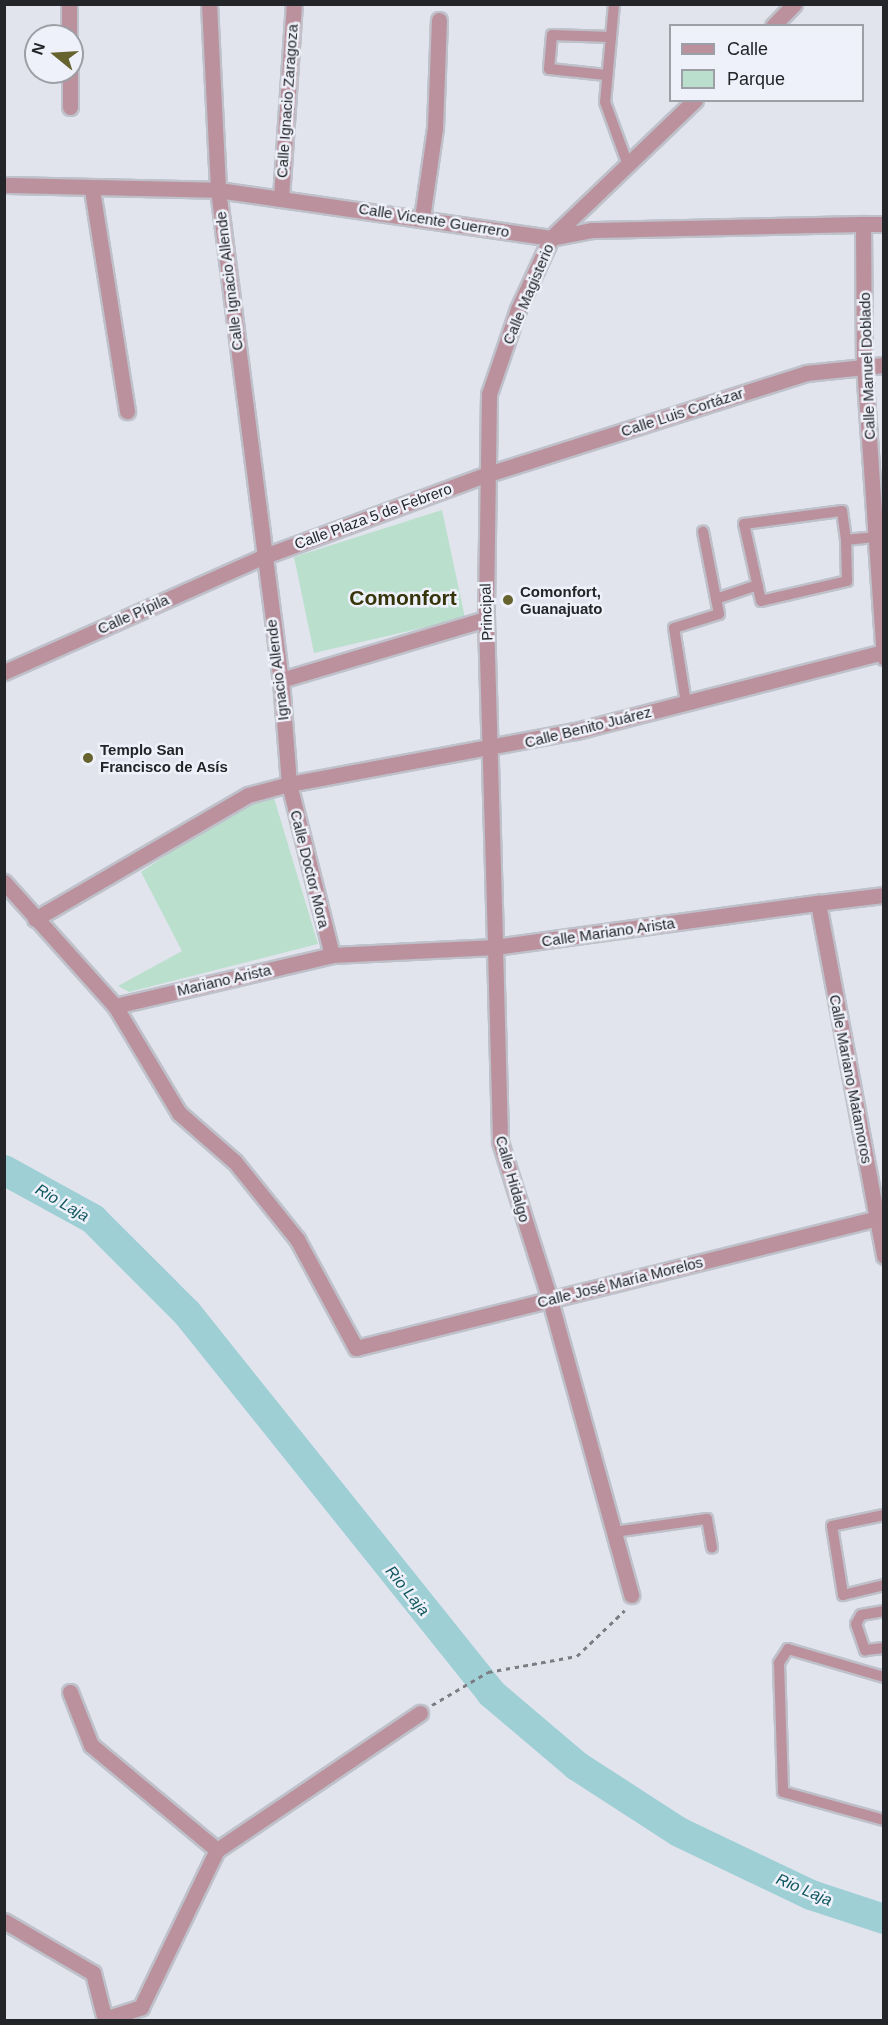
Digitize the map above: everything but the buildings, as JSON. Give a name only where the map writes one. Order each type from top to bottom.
[{"type":"street","points":[[69,4],[69,24]]},
{"type":"street","name":"Calle Ignacio Allende","points":[[209,4],[218,190],[262,557]]},
{"type":"street","name":"Calle Ignacio Zaragoza","points":[[281,198],[294,4]]},
{"type":"street","points":[[775,24],[794,4]]},
{"type":"street","points":[[422,218],[435,128],[440,20]]},
{"type":"street","points":[[70,84],[70,107]]},
{"type":"street","name":"Calle Magisterio","points":[[485,475],[489,394],[518,309],[551,238],[693,102]]},
{"type":"street","name":"Calle Vicente Guerrero","points":[[4,185],[92,190],[218,190],[551,238],[592,230],[884,224]]},
{"type":"street","points":[[92,190],[128,411]]},
{"type":"street","name":"Calle Manuel Doblado","points":[[863,224],[864,365],[884,657]]},
{"type":"street","name":"Calle Luis Cortázar","points":[[485,475],[806,373],[864,365],[884,365]]},
{"type":"street","name":"Calle Plaza 5 de Febrero","points":[[262,557],[485,475]]},
{"type":"street","name":"Principal","points":[[485,475],[486,619],[494,749]]},
{"type":"street","name":"Calle Pípila","points":[[4,672],[262,557]]},
{"type":"street","name":"Ignacio Allende","points":[[262,557],[281,680],[289,784]]},
{"type":"street","points":[[281,680],[486,619]]},
{"type":"street","name":"Calle Benito Juárez","points":[[35,919],[248,795],[289,784],[494,749],[686,703],[883,652]]},
{"type":"street","name":"Calle Hidalgo","points":[[494,749],[495,947],[500,1142],[550,1300],[631,1595]]},
{"type":"street","name":"Calle Doctor Mora","points":[[289,784],[332,955]]},
{"type":"street","points":[[4,882],[116,1006]]},
{"type":"street","name":"Calle Mariano Arista","points":[[332,955],[495,947],[884,895]]},
{"type":"street","name":"Calle Mariano Matamoros","points":[[818,903],[880,1218],[884,1256]]},
{"type":"street","name":"Mariano Arista","points":[[116,1006],[332,955]]},
{"type":"street","name":"Calle José María Morelos","points":[[116,1006],[179,1113],[235,1162],[297,1239],[356,1348],[880,1218]]},
{"type":"street","points":[[70,1692],[91,1745],[218,1850]]},
{"type":"street","points":[[4,1921],[93,1973],[105,2020],[141,2007],[218,1850],[420,1713]]},
{"type":"lane","points":[[614,4],[605,102],[628,165]]},
{"type":"lane","points":[[606,75],[549,69],[552,35],[611,36]]},
{"type":"lane","points":[[842,511],[846,540],[847,581],[761,601],[744,524],[842,511]]},
{"type":"lane","points":[[686,703],[674,628],[719,614],[703,532]]},
{"type":"lane","points":[[846,540],[876,537]]},
{"type":"lane","points":[[716,598],[758,585]]},
{"type":"lane","points":[[884,1515],[832,1526],[843,1594],[884,1585]]},
{"type":"lane","points":[[614,1532],[707,1519],[712,1548]]},
{"type":"lane","points":[[884,1611],[861,1615],[856,1624],[865,1650],[884,1648]]},
{"type":"lane","points":[[884,1677],[788,1649],[779,1664],[783,1792],[884,1820]]},
{"type":"path","points":[[420,1713],[488,1671],[577,1656],[623,1616],[631,1595]]},
{"type":"green space","points":[[442,510],[465,618],[314,653],[294,557]]},
{"type":"green space","points":[[274,798],[318,944],[129,992],[118,986],[182,951],[141,872],[244,803]]},
{"type":"waterway","name":"Rio Laja","points":[[4,1170],[93,1219],[187,1313],[491,1693],[577,1766],[679,1832],[811,1895],[884,1919]]},
{"type":"place","name":"Comonfort, Guanajuato","points":[[508,600]]},
{"type":"place","name":"Templo San Francisco de Asís","points":[[88,758]]},
{"type":"district","name":"Comonfort","points":[[403,598]]}]
